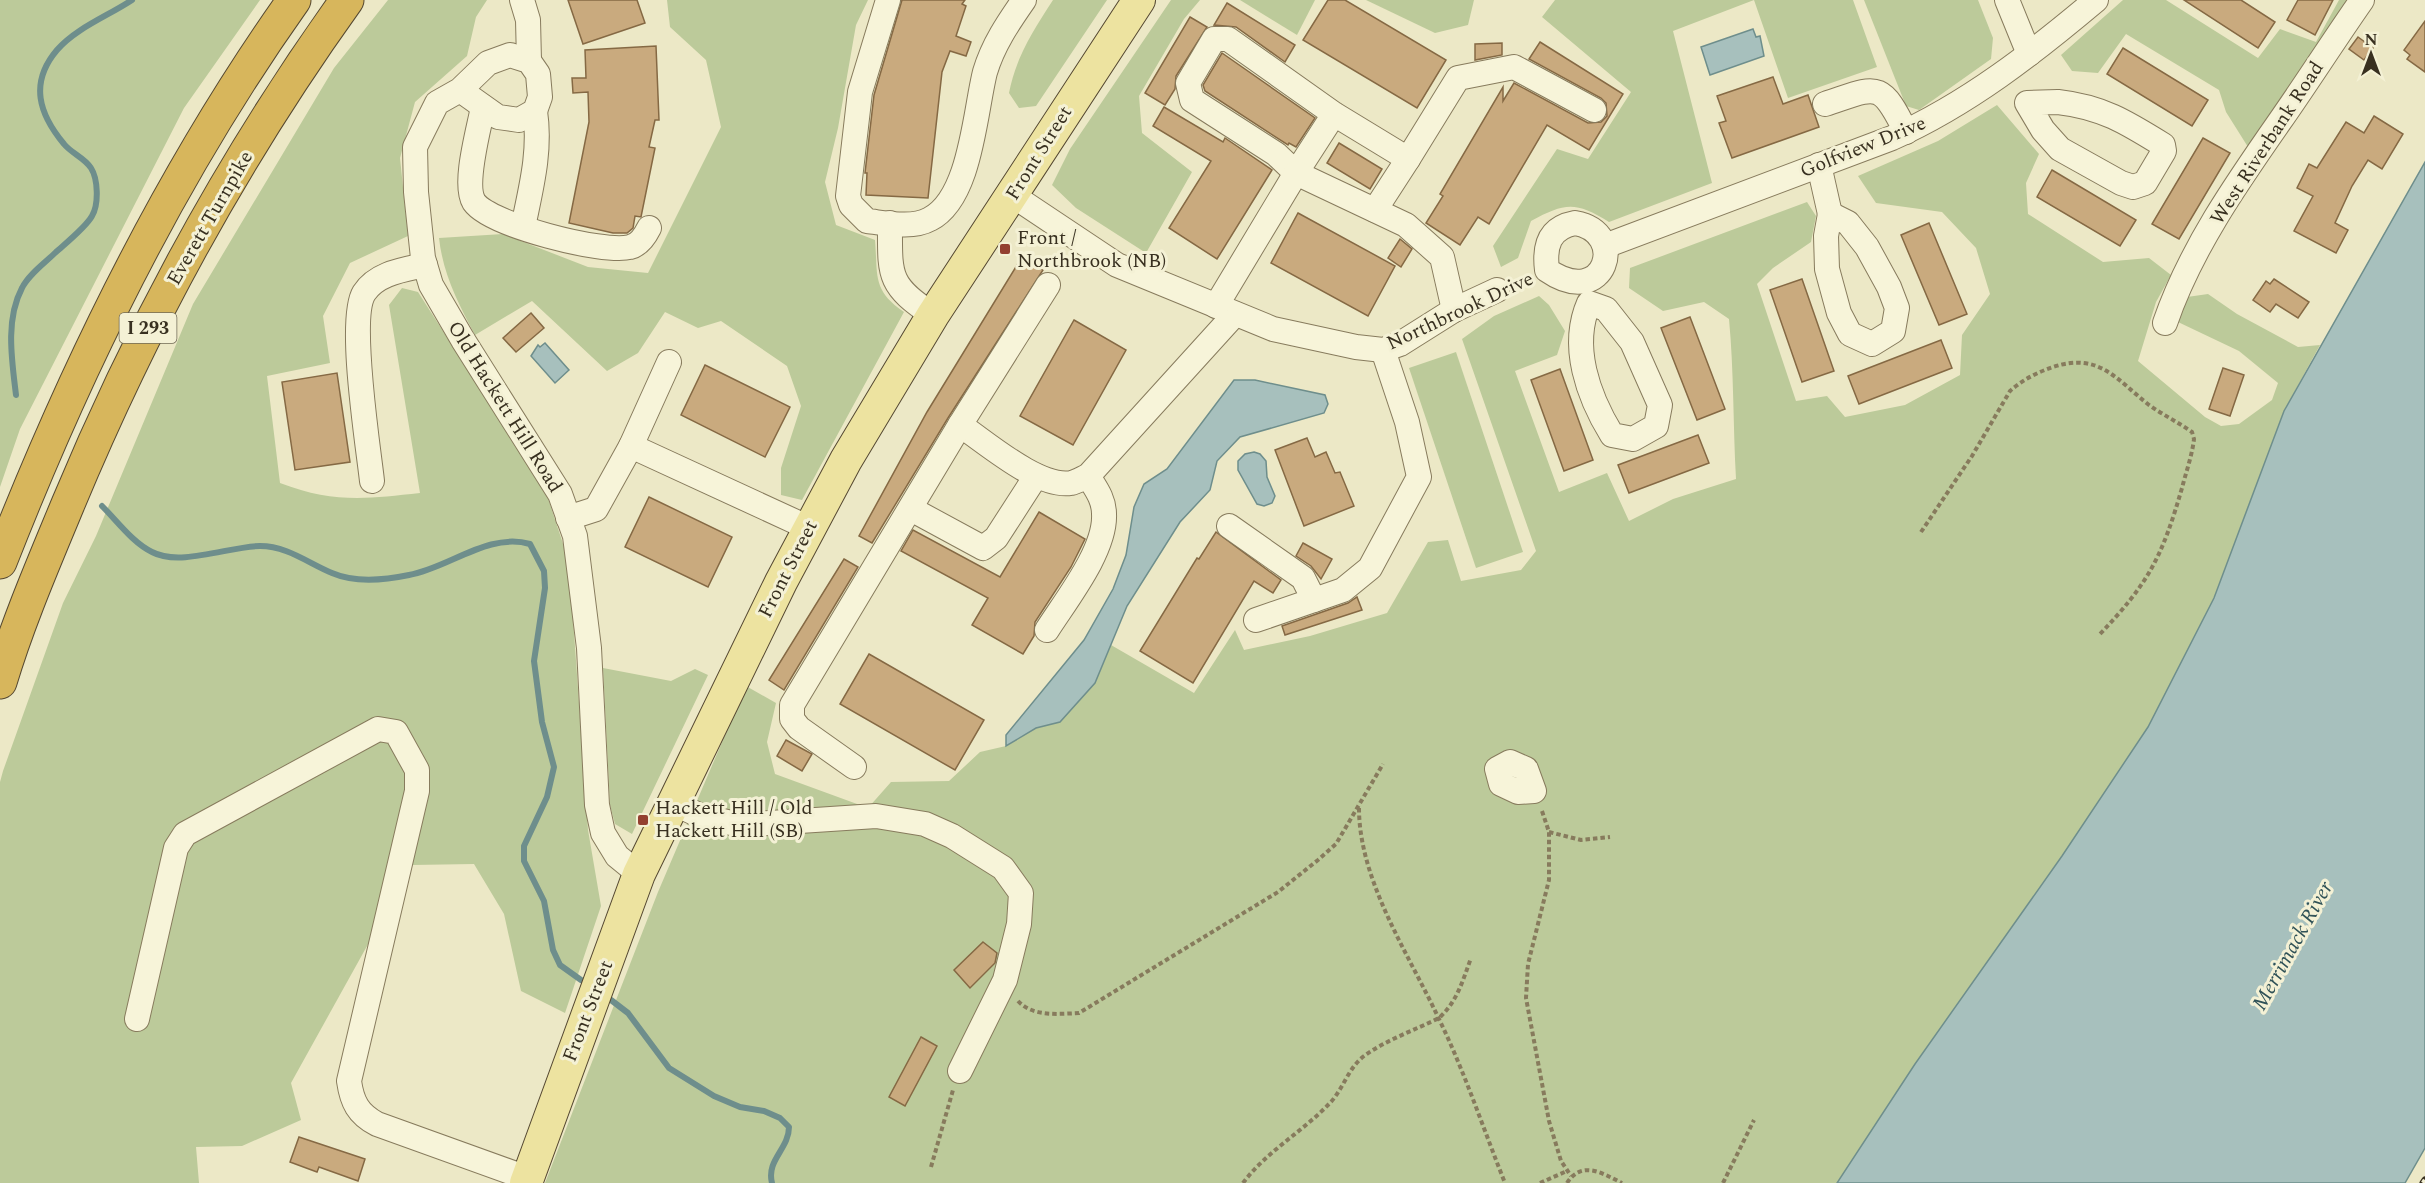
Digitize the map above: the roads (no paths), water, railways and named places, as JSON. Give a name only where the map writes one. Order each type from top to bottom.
[{"type":"highway","name":"I 293","points":[[0,562],[72,390],[111,309],[176,187],[222,108],[294,0]]},
{"type":"highway","name":"Everett Turnpike","points":[[0,682],[51,545],[123,377],[232,177],[280,99],[347,0]]},
{"type":"main road","name":"Front Street","points":[[527,1181],[639,874],[730,684],[809,528],[846,460],[933,315],[1138,0]]},
{"type":"street","points":[[522,0],[528,20],[529,61],[538,74],[540,97],[535,111],[538,133],[537,158],[523,227]]},
{"type":"street","points":[[888,0],[860,92],[848,196],[851,205],[867,221],[890,223],[922,222],[932,218],[944,207],[966,164],[992,53],[1001,34],[1024,0]]},
{"type":"street","points":[[2007,0],[2029,54]]},
{"type":"street","name":"Golfview Drive","points":[[1605,246],[1906,132],[1933,119],[2005,72],[2096,0]]},
{"type":"street","name":"West Riverbank Road","points":[[2164,323],[2172,301],[2239,178],[2362,0]]},
{"type":"street","points":[[1408,159],[1334,114],[1228,39],[1214,39],[1188,83],[1192,100],[1276,154],[1296,173],[1406,225],[1442,257],[1454,310]]},
{"type":"street","name":"Old Hackett Hill Road","points":[[529,61],[510,55],[488,63],[460,90],[437,103],[415,147],[416,192],[425,265],[432,285],[457,331],[560,494],[575,536],[584,590],[597,805],[603,833],[617,856],[639,874]]},
{"type":"street","points":[[1375,210],[1458,78],[1514,67],[1594,110]]},
{"type":"street","points":[[2005,72],[2043,130],[2060,150],[2121,183],[2133,187],[2145,183],[2164,151],[2163,145],[2131,126],[2087,105],[2058,102],[2027,103]]},
{"type":"street","points":[[460,90],[498,117],[519,120],[535,111]]},
{"type":"street","points":[[1825,104],[1866,91],[1874,91],[1890,100],[1906,132]]},
{"type":"street","points":[[483,107],[470,180],[473,201],[484,212],[523,227],[601,249],[632,247],[643,238],[648,228]]},
{"type":"street","points":[[960,425],[1036,476],[1053,482],[1070,483],[1088,476],[1225,310],[1296,173],[1334,114]]},
{"type":"street","points":[[1819,165],[1830,214],[1826,236],[1827,269],[1835,302],[1850,334],[1872,344],[1893,331],[1897,308],[1867,247],[1848,223],[1830,214]]},
{"type":"street","name":"Northbrook Drive","points":[[1012,195],[1118,265],[1273,329],[1356,347],[1383,350],[1420,333],[1454,310],[1497,290]]},
{"type":"street","points":[[890,223],[891,265],[897,287],[933,315]]},
{"type":"street","points":[[1605,246],[1601,237],[1585,225],[1565,225],[1557,230],[1546,247],[1547,270],[1585,293],[1606,309],[1632,342],[1660,405],[1656,426],[1633,440],[1612,435],[1599,414],[1580,350],[1580,322],[1585,293],[1604,265],[1605,246]]},
{"type":"street","points":[[372,481],[357,324],[364,294],[385,274],[425,265]]},
{"type":"street","points":[[854,767],[799,728],[792,719],[792,705],[960,425],[1048,285]]},
{"type":"street","points":[[1256,620],[1343,590],[1370,568],[1419,477],[1407,422],[1383,350]]},
{"type":"street","points":[[568,518],[596,509],[631,446],[669,362]]},
{"type":"street","points":[[631,446],[809,528]]},
{"type":"street","points":[[911,509],[983,548],[996,538],[1036,476]]},
{"type":"street","points":[[1047,630],[1093,555],[1102,536],[1104,515],[1101,497],[1088,476]]},
{"type":"street","points":[[1229,526],[1303,578],[1314,600]]},
{"type":"street","points":[[137,1018],[176,848],[185,834],[378,729],[396,732],[417,770],[417,791],[349,1081],[351,1098],[362,1116],[377,1124],[527,1181]]},
{"type":"street","points":[[673,803],[701,816],[740,825],[876,816],[925,824],[952,836],[1003,868],[1021,893],[1019,924],[1005,980],[960,1071]]},
{"type":"water","points":[[1753,29],[1756,37],[1760,36],[1764,56],[1710,75],[1701,47]]},
{"type":"water","name":"Merrimack River","points":[[2425,162],[2425,1148],[2405,1183],[1837,1183],[1915,1064],[2062,856],[2148,727],[2214,598],[2284,411]]},
{"type":"water","points":[[545,343],[569,370],[555,383],[531,356],[538,345],[540,347]]},
{"type":"water","points":[[1234,380],[1255,380],[1325,395],[1328,404],[1324,413],[1240,437],[1217,461],[1210,490],[1180,522],[1127,606],[1095,683],[1060,722],[1036,728],[1006,746],[1006,735],[1084,640],[1113,589],[1126,555],[1134,507],[1144,484],[1167,469]]},
{"type":"water","points":[[1254,452],[1260,454],[1266,461],[1267,477],[1275,496],[1272,503],[1264,506],[1257,504],[1238,470],[1238,461],[1245,454]]},
{"type":"waterway","points":[[16,395],[11,341],[13,313],[17,300],[22,288],[33,273],[76,235],[89,220],[97,198],[95,178],[91,168],[64,144],[55,133],[43,110],[40,86],[43,74],[57,50],[73,35],[132,0]]},
{"type":"waterway","points":[[102,506],[138,543],[163,556],[191,557],[248,547],[270,547],[288,552],[341,576],[370,580],[424,571],[469,552],[499,543],[530,544],[544,571],[545,588],[534,661],[542,722],[554,767],[547,797],[524,846],[524,861],[544,901],[553,950],[560,965],[581,980]]},
{"type":"waterway","points":[[611,1000],[628,1013],[669,1068],[714,1096],[740,1107],[764,1111],[780,1118],[789,1127],[786,1142],[772,1168],[772,1183]]},
{"type":"place","name":"Front / Northbrook (NB)","points":[[1005,249]]},
{"type":"place","name":"Hackett Hill / Old Hackett Hill (SB)","points":[[643,820]]}]
